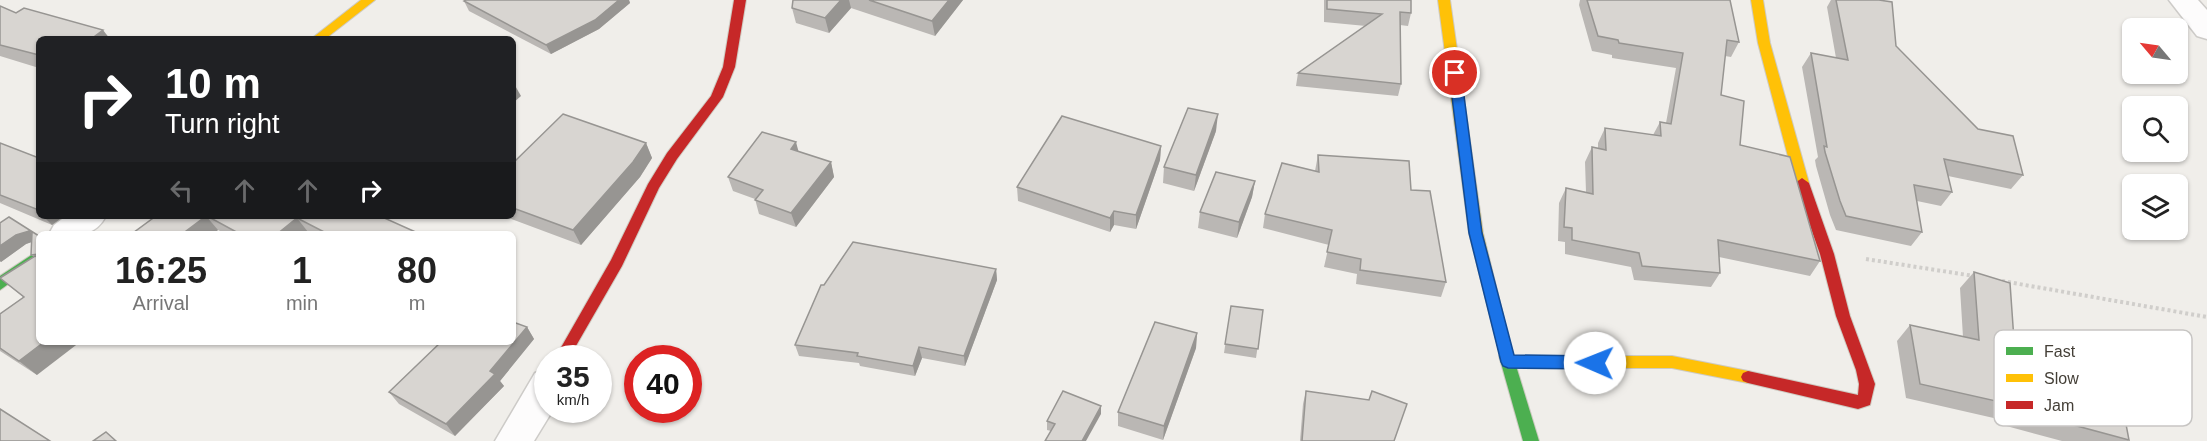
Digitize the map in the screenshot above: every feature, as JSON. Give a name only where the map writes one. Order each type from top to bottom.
[{"type":"street","points":[[321,36],[369,0]]},
{"type":"street","points":[[569,345],[667,164],[717,97],[729,67],[740,0]]},
{"type":"street","points":[[1444,0],[1476,233],[1508,362],[1531,441]]},
{"type":"street","points":[[1508,362],[1672,362],[1858,402],[1865,400],[1867,384],[1794,154],[1764,43],[1757,0]]},
{"type":"street","points":[[2183,0],[2207,29]]},
{"type":"street","points":[[70,231],[86,219]]},
{"type":"street","points":[[0,284],[36,257]]},
{"type":"street","points":[[514,441],[534,407]]},
{"type":"path","points":[[1827,254],[1982,277]]},
{"type":"path","points":[[1993,279],[2207,317]]},
{"type":"building","points":[[619,0],[595,20],[546,45],[464,1]]},
{"type":"building","points":[[793,0],[841,0],[825,18],[792,8]]},
{"type":"building","points":[[869,0],[949,0],[932,21]]},
{"type":"building","points":[[1327,0],[1411,0],[1411,13],[1400,12],[1401,84],[1298,73],[1382,14],[1327,9]]},
{"type":"building","points":[[1587,0],[1730,0],[1739,42],[1727,40],[1721,95],[1744,101],[1740,145],[1790,157],[1820,261],[1718,240],[1720,273],[1642,266],[1639,253],[1572,240],[1572,228],[1564,227],[1566,188],[1593,194],[1592,147],[1606,150],[1605,128],[1661,136],[1660,122],[1671,124],[1683,53],[1619,43],[1618,40],[1598,36]]},
{"type":"building","points":[[1836,0],[1892,2],[1896,46],[1978,129],[2013,136],[2023,175],[1944,159],[1952,192],[1914,185],[1922,232],[1846,216],[1825,152],[1824,146],[1827,147],[1811,53],[1848,60]]},
{"type":"building","points":[[0,6],[16,13],[24,8],[103,30],[95,36],[36,36],[36,54],[0,45]]},
{"type":"building","points":[[1188,108],[1218,114],[1196,175],[1164,167]]},
{"type":"building","points":[[563,114],[646,143],[633,162],[573,230],[516,209],[516,160]]},
{"type":"building","points":[[1062,116],[1161,146],[1136,215],[1114,211],[1110,218],[1017,187]]},
{"type":"building","points":[[762,132],[796,142],[791,149],[831,162],[791,213],[755,200],[763,190],[728,177]]},
{"type":"building","points":[[0,143],[36,157],[36,209],[0,195]]},
{"type":"building","points":[[1318,155],[1409,161],[1411,190],[1430,191],[1446,282],[1360,270],[1361,259],[1327,252],[1332,230],[1265,214],[1282,163],[1319,172]]},
{"type":"building","points":[[1216,172],[1255,181],[1239,222],[1200,212]]},
{"type":"building","points":[[9,217],[36,234],[36,254],[31,255],[32,233],[29,231],[16,235],[0,246],[0,223]]},
{"type":"building","points":[[152,219],[202,219],[186,231],[136,231]]},
{"type":"building","points":[[212,219],[296,219],[281,231],[234,231]]},
{"type":"building","points":[[299,219],[387,219],[413,231],[322,231]]},
{"type":"building","points":[[853,242],[996,269],[964,356],[919,347],[913,366],[857,356],[858,353],[795,345],[821,285],[824,285]]},
{"type":"building","points":[[36,256],[36,345],[40,345],[19,361],[0,348],[0,314],[24,297],[0,278]]},
{"type":"building","points":[[1974,272],[2010,283],[2013,330],[1994,330],[1994,401],[1920,384],[1910,325],[1979,340]]},
{"type":"building","points":[[1231,306],[1263,310],[1258,349],[1225,344]]},
{"type":"building","points":[[1155,322],[1197,333],[1164,426],[1118,412]]},
{"type":"building","points":[[516,323],[527,327],[516,340]]},
{"type":"building","points":[[438,345],[512,345],[490,371],[495,374],[446,424],[389,392]]},
{"type":"building","points":[[1063,391],[1101,406],[1082,441],[1045,441],[1055,424],[1047,421]]},
{"type":"building","points":[[1306,391],[1369,400],[1372,391],[1407,404],[1394,441],[1302,441]]},
{"type":"building","points":[[0,409],[50,441],[0,441]]},
{"type":"building","points":[[2077,426],[2126,426],[2129,440]]},
{"type":"building","points":[[106,432],[116,441],[93,441]]},
{"type":"traffic: fast","points":[[0,284],[36,257]]},
{"type":"traffic: fast","points":[[1506,356],[1531,441]]},
{"type":"traffic: slow","points":[[321,36],[369,0]]},
{"type":"traffic: slow","points":[[1444,0],[1476,233],[1506,356]]},
{"type":"traffic: slow","points":[[1757,0],[1764,43],[1802,183]]},
{"type":"traffic: slow","points":[[1508,362],[1672,362],[1748,377]]},
{"type":"traffic: jam","points":[[569,345],[617,262],[653,187],[672,156],[717,97],[729,67],[740,0]]},
{"type":"traffic: jam","points":[[1748,377],[1858,402],[1865,400],[1867,384],[1863,370],[1843,316],[1827,254],[1802,183]]},
{"type":"route","points":[[1455,73],[1476,233],[1508,362],[1595,363]]}]
